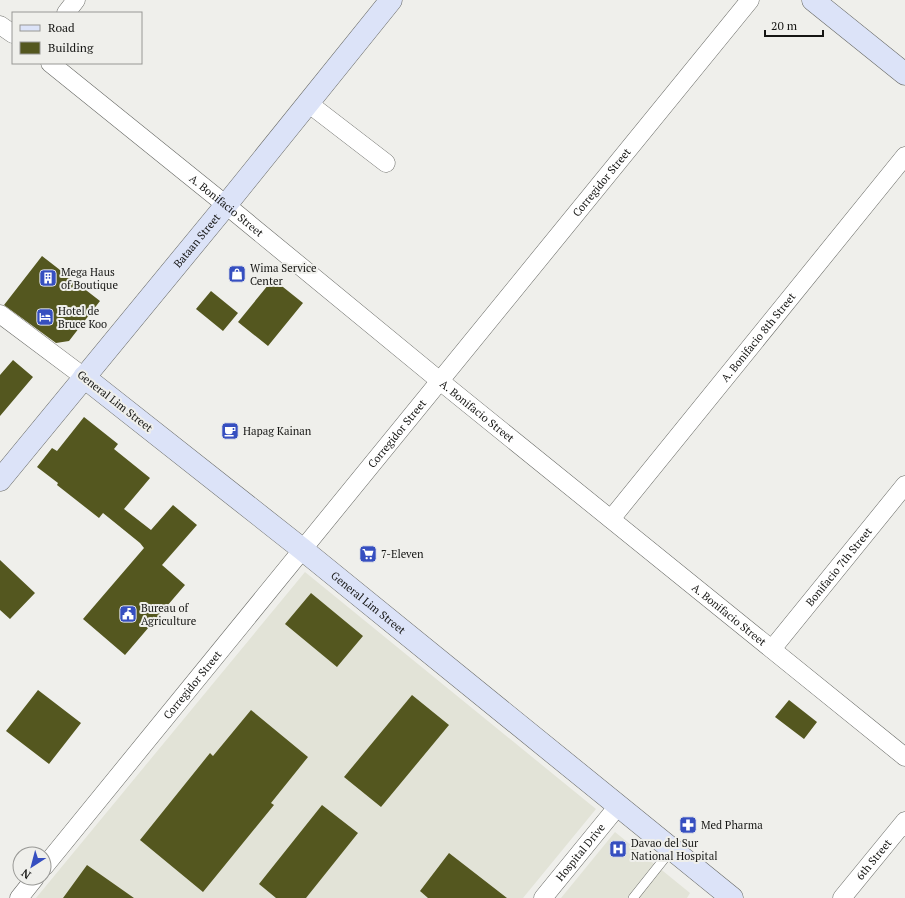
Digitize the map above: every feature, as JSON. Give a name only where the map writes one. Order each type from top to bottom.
[{"type":"street","points":[[67,12],[76,0]]},
{"type":"street","name":"Bataan Street","points":[[0,480],[226,205],[391,0]]},
{"type":"street","name":"Corregidor Street","points":[[52,857],[750,0]]},
{"type":"street","points":[[813,0],[905,74]]},
{"type":"street","points":[[0,25],[12,33]]},
{"type":"street","name":"A. Bonifacio Street","points":[[51,64],[905,757]]},
{"type":"street","points":[[308,103],[386,163]]},
{"type":"street","name":"A. Bonifacio 8th Street","points":[[611,519],[905,156]]},
{"type":"street","name":"General Lim Street","points":[[0,314],[84,377],[302,549],[732,898]]},
{"type":"street","name":"Bonifacio 7th Street","points":[[772,649],[905,485]]},
{"type":"street","name":"Hospital Drive","points":[[543,898],[618,806]]},
{"type":"street","name":"6th Street","points":[[842,898],[905,821]]},
{"type":"street","points":[[19,898],[29,886]]},
{"type":"lane","points":[[638,896],[672,849]]},
{"type":"shaded area","points":[[305,572],[596,809],[523,898],[36,898],[46,886],[52,886],[52,879]]},
{"type":"shaded area","name":"Davao del Sur National Hospital","points":[[615,832],[690,893],[687,898],[561,898]]},
{"type":"building","name":"Mega Haus of Boutique","points":[[42,256],[100,301],[69,341],[56,343],[4,305]]},
{"type":"building","points":[[273,279],[303,303],[268,346],[238,322]]},
{"type":"building","points":[[211,291],[238,313],[223,331],[196,309]]},
{"type":"building","points":[[13,360],[33,377],[0,416],[0,375]]},
{"type":"building","points":[[84,417],[118,444],[114,449],[150,478],[124,509],[151,530],[173,505],[197,525],[162,565],[185,585],[125,655],[83,619],[144,548],[140,543],[103,513],[99,518],[37,467],[52,448],[57,451]]},
{"type":"building","points":[[0,560],[35,593],[10,619],[0,610]]},
{"type":"building","points":[[311,593],[363,636],[337,667],[285,624]]},
{"type":"building","points":[[38,690],[81,723],[49,764],[6,731]]},
{"type":"building","points":[[412,695],[449,725],[381,807],[344,777]]},
{"type":"building","points":[[789,700],[817,722],[804,739],[775,717]]},
{"type":"building","points":[[251,710],[308,757],[271,803],[274,805],[203,892],[140,840],[210,753],[213,756]]},
{"type":"building","points":[[322,805],[358,833],[306,898],[276,898],[259,884]]},
{"type":"building","points":[[449,853],[507,898],[428,898],[420,891]]},
{"type":"building","points":[[87,865],[134,898],[63,898]]},
{"type":"place","name":"Wima Service Center","points":[[237,274]]},
{"type":"place","name":"Mega Haus of Boutique","points":[[48,278]]},
{"type":"place","name":"Hotel de Bruce Koo","points":[[45,317]]},
{"type":"place","name":"Hapag Kainan","points":[[230,431]]},
{"type":"place","name":"7-Eleven","points":[[368,554]]},
{"type":"place","name":"Bureau of Agriculture","points":[[128,614]]},
{"type":"place","name":"Med Pharma","points":[[688,825]]},
{"type":"place","name":"Davao del Sur National Hospital","points":[[618,849]]}]
